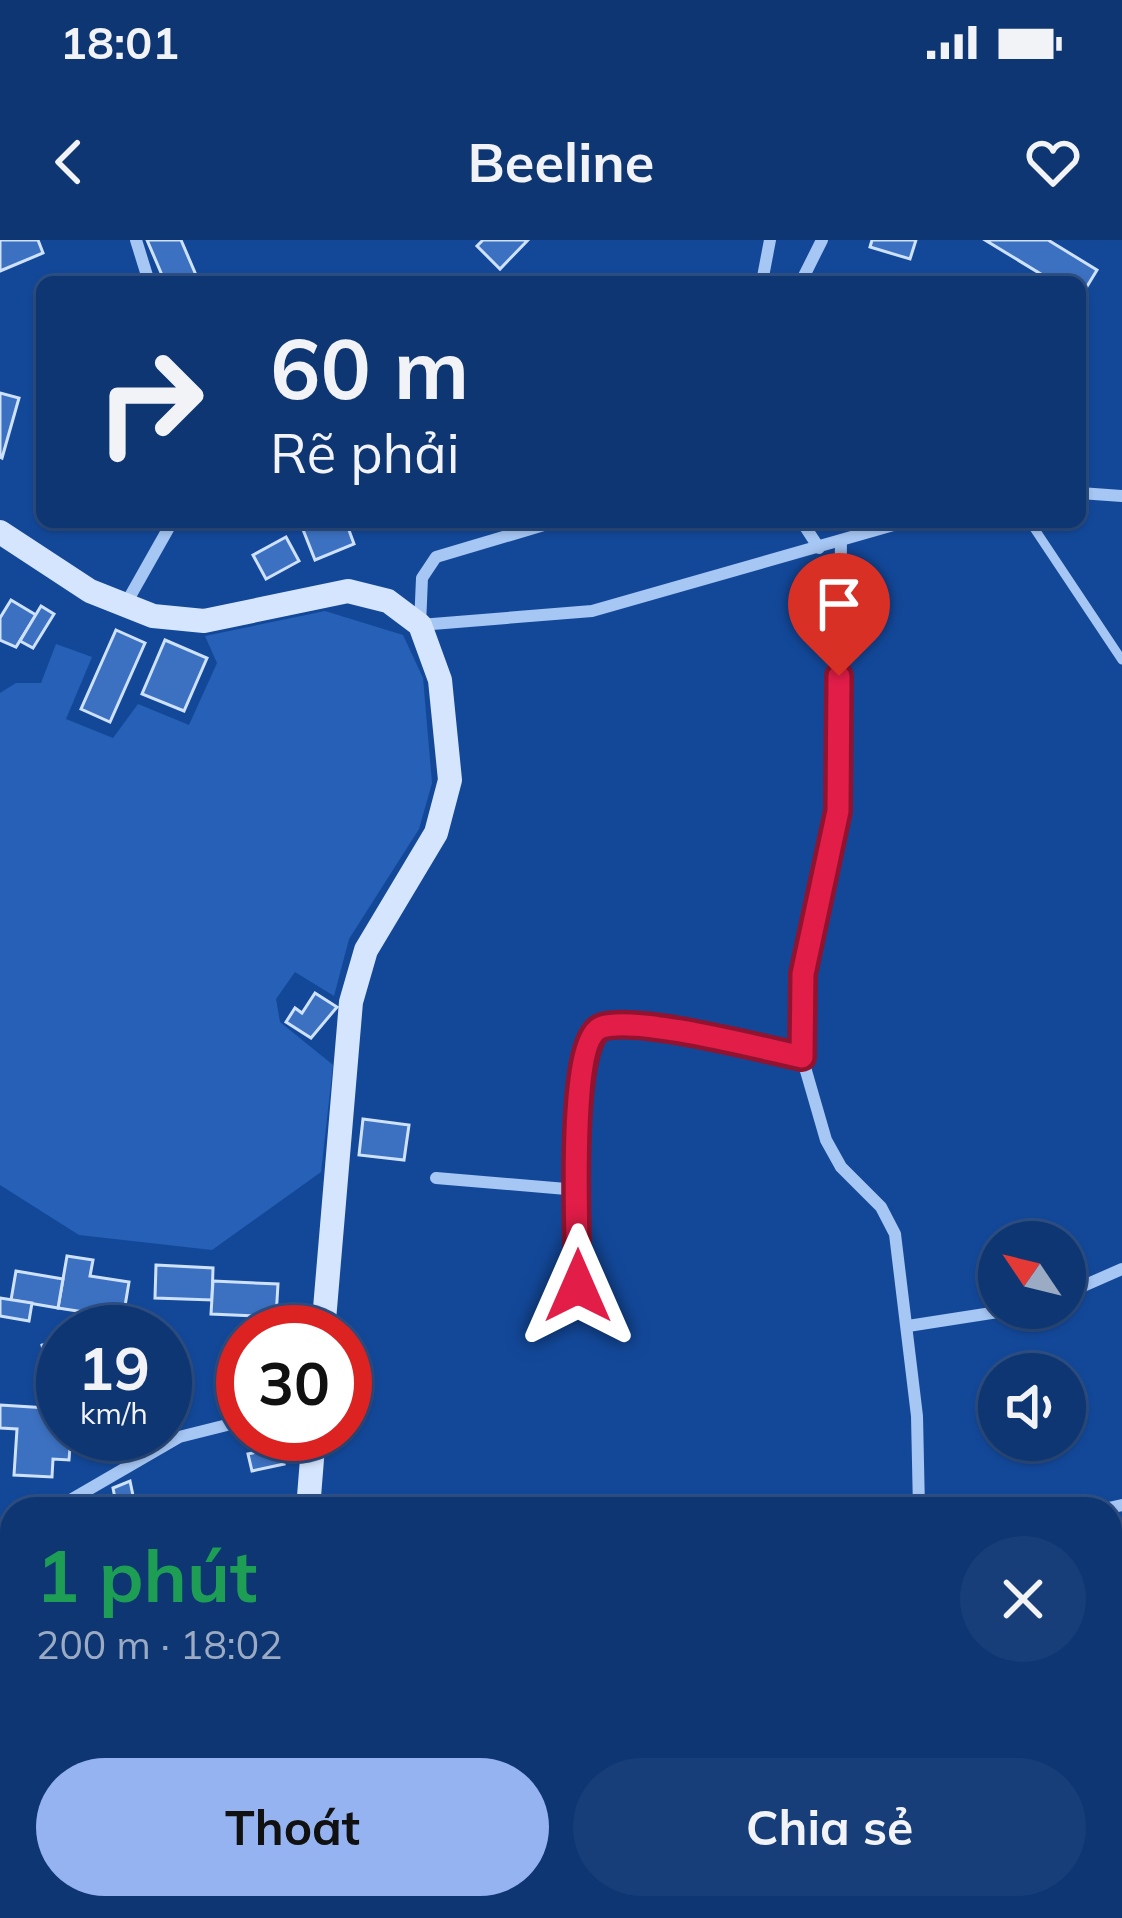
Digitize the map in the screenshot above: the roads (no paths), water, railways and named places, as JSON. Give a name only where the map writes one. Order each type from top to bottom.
[{"type":"street","points":[[136,240],[147,276]]},
{"type":"street","points":[[763,276],[770,240]]},
{"type":"street","points":[[804,276],[822,240]]},
{"type":"street","points":[[1086,493],[1122,496]]},
{"type":"street","points":[[123,608],[169,528]]},
{"type":"street","points":[[325,1305],[351,1002],[366,950],[436,833],[450,780],[440,680],[420,626],[422,578],[436,556],[533,528]]},
{"type":"street","points":[[806,528],[819,548]]},
{"type":"street","points":[[0,532],[123,608],[204,621],[348,591],[388,601],[420,626],[592,610],[884,528]]},
{"type":"street","points":[[842,541],[838,811],[803,974],[802,1057],[826,1140],[841,1167],[880,1207],[895,1234],[908,1326],[918,1497]]},
{"type":"street","points":[[578,1286],[582,1061],[594,1030],[605,1025],[655,1029],[802,1057]]},
{"type":"street","points":[[436,1178],[578,1190]]},
{"type":"street","points":[[1086,1285],[1122,1269]]},
{"type":"street","points":[[908,1326],[978,1315]]},
{"type":"street","points":[[76,1497],[179,1438],[216,1428]]},
{"type":"street","points":[[309,1497],[312,1461]]},
{"type":"lane","points":[[1034,528],[1122,660]]}]
